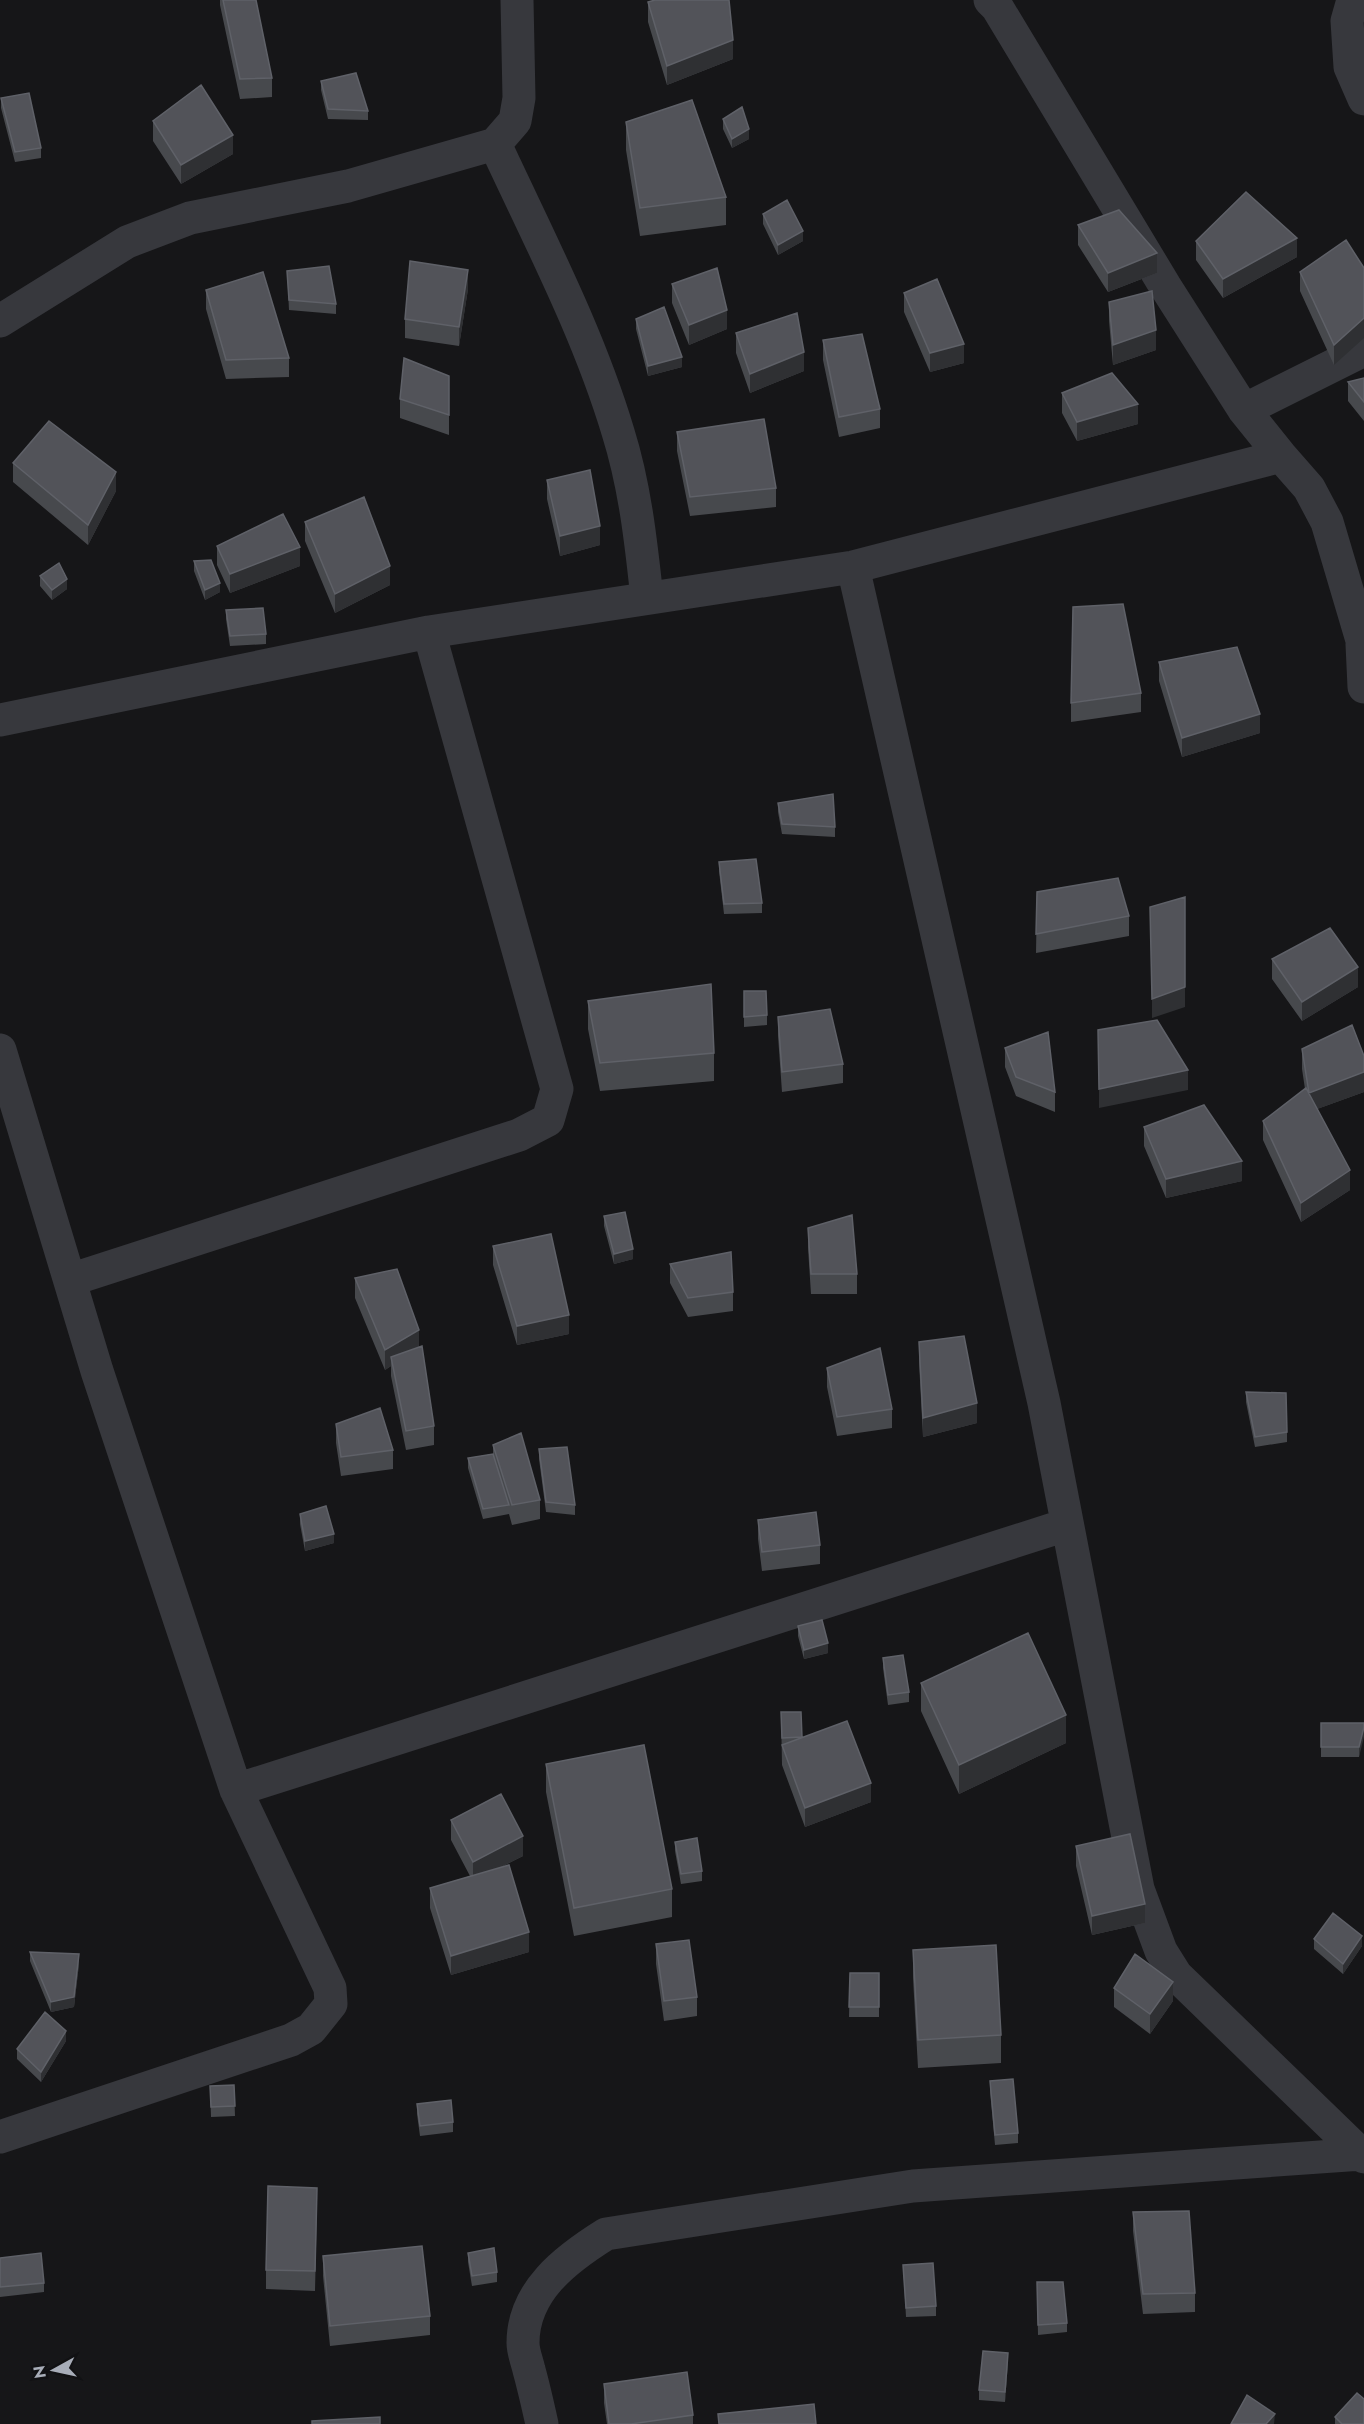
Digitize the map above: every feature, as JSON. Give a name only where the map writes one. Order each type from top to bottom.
[{"type":"street","points":[[0,321],[127,242],[190,218],[348,186],[495,144],[515,121],[519,98],[517,0]]},
{"type":"street","points":[[990,0],[1003,17],[1165,286],[1244,410],[1309,488],[1327,522],[1363,646],[1364,687]]},
{"type":"street","points":[[1353,0],[1347,21],[1350,67],[1364,99]]},
{"type":"street","points":[[495,144],[585,338],[619,433],[639,522],[647,598]]},
{"type":"street","points":[[1244,410],[1364,350]]},
{"type":"street","points":[[0,720],[429,632],[853,567],[1281,456]]},
{"type":"street","points":[[853,567],[1044,1403],[1138,1889],[1161,1951],[1176,1975],[1363,2155]]},
{"type":"street","points":[[70,1280],[519,1135],[548,1120],[557,1089],[429,632]]},
{"type":"street","points":[[0,1050],[97,1371],[236,1790],[330,1989],[331,2004],[311,2029],[291,2040],[0,2137]]},
{"type":"street","points":[[236,1790],[1066,1525]]},
{"type":"street","points":[[542,2424],[523,2344],[526,2317],[538,2292],[559,2268],[606,2234],[913,2186],[1363,2155]]},
{"type":"building","points":[[223,0],[256,0],[272,78],[240,79]]},
{"type":"building","points":[[655,0],[729,0],[733,40],[667,66],[648,2]]},
{"type":"building","points":[[356,73],[368,111],[328,109],[321,81]]},
{"type":"building","points":[[201,85],[233,135],[181,165],[153,121]]},
{"type":"building","points":[[29,93],[41,148],[15,152],[1,98]]},
{"type":"building","points":[[692,100],[726,197],[640,208],[626,122]]},
{"type":"building","points":[[742,107],[749,129],[732,139],[723,119]]},
{"type":"building","points":[[1246,192],[1297,238],[1223,279],[1196,241]]},
{"type":"building","points":[[787,200],[803,231],[778,245],[763,214]]},
{"type":"building","points":[[1119,210],[1157,253],[1108,273],[1078,225]]},
{"type":"building","points":[[1346,240],[1364,268],[1364,318],[1334,345],[1300,272]]},
{"type":"building","points":[[410,261],[468,270],[459,327],[405,319]]},
{"type":"building","points":[[329,266],[336,304],[289,300],[287,271]]},
{"type":"building","points":[[717,268],[727,310],[689,325],[672,284]]},
{"type":"building","points":[[263,272],[289,358],[226,360],[206,290]]},
{"type":"building","points":[[937,279],[964,344],[930,353],[904,293]]},
{"type":"building","points":[[1152,291],[1156,330],[1113,345],[1109,302]]},
{"type":"building","points":[[664,307],[682,357],[648,366],[636,319]]},
{"type":"building","points":[[797,313],[804,352],[750,374],[736,333]]},
{"type":"building","points":[[862,334],[880,409],[839,417],[823,340]]},
{"type":"building","points":[[404,358],[449,376],[449,415],[400,399]]},
{"type":"building","points":[[1112,373],[1138,404],[1077,422],[1062,393]]},
{"type":"building","points":[[1364,378],[1364,402],[1348,382]]},
{"type":"building","points":[[764,419],[776,488],[690,497],[677,432]]},
{"type":"building","points":[[49,421],[116,472],[88,525],[13,463]]},
{"type":"building","points":[[590,470],[600,526],[560,536],[547,480]]},
{"type":"building","points":[[364,497],[390,566],[335,594],[305,522]]},
{"type":"building","points":[[283,514],[300,547],[230,574],[217,546]]},
{"type":"building","points":[[211,560],[220,583],[205,590],[194,561]]},
{"type":"building","points":[[59,563],[67,579],[52,590],[40,576]]},
{"type":"building","points":[[1123,604],[1141,693],[1071,703],[1073,607]]},
{"type":"building","points":[[263,608],[266,634],[230,636],[226,610]]},
{"type":"building","points":[[1237,647],[1260,714],[1182,738],[1159,662]]},
{"type":"building","points":[[833,794],[835,827],[782,824],[778,803]]},
{"type":"building","points":[[756,859],[762,903],[724,904],[719,862]]},
{"type":"building","points":[[1118,878],[1129,916],[1036,934],[1037,892]]},
{"type":"building","points":[[1185,897],[1185,987],[1152,999],[1150,907]]},
{"type":"building","points":[[1330,928],[1358,967],[1302,1002],[1272,959]]},
{"type":"building","points":[[711,984],[714,1053],[600,1063],[588,1001]]},
{"type":"building","points":[[744,991],[766,991],[767,1015],[744,1017]]},
{"type":"building","points":[[830,1009],[843,1064],[782,1072],[778,1017]]},
{"type":"building","points":[[1157,1020],[1188,1070],[1099,1089],[1098,1030]]},
{"type":"building","points":[[1352,1025],[1364,1056],[1364,1072],[1309,1093],[1302,1049]]},
{"type":"building","points":[[1048,1032],[1055,1092],[1016,1077],[1005,1048]]},
{"type":"building","points":[[1306,1088],[1350,1170],[1301,1203],[1263,1121]]},
{"type":"building","points":[[1204,1105],[1242,1161],[1166,1179],[1144,1127]]},
{"type":"building","points":[[625,1212],[633,1249],[614,1254],[604,1216]]},
{"type":"building","points":[[852,1215],[857,1274],[811,1274],[808,1228]]},
{"type":"building","points":[[551,1234],[569,1315],[517,1326],[493,1246]]},
{"type":"building","points":[[731,1252],[733,1292],[688,1298],[670,1264]]},
{"type":"building","points":[[397,1269],[419,1330],[385,1350],[355,1278]]},
{"type":"building","points":[[964,1336],[977,1403],[923,1418],[919,1342]]},
{"type":"building","points":[[422,1346],[434,1426],[406,1431],[391,1357]]},
{"type":"building","points":[[880,1348],[892,1409],[837,1417],[827,1368]]},
{"type":"building","points":[[1246,1392],[1286,1393],[1287,1432],[1255,1437]]},
{"type":"building","points":[[380,1408],[393,1450],[341,1457],[336,1424]]},
{"type":"building","points":[[521,1433],[540,1500],[512,1505],[493,1445]]},
{"type":"building","points":[[567,1447],[575,1505],[546,1502],[539,1449]]},
{"type":"building","points":[[493,1454],[509,1505],[483,1509],[468,1458]]},
{"type":"building","points":[[326,1506],[334,1534],[305,1541],[300,1514]]},
{"type":"building","points":[[816,1512],[820,1545],[762,1552],[758,1520]]},
{"type":"building","points":[[822,1620],[828,1643],[804,1650],[798,1626]]},
{"type":"building","points":[[1028,1633],[1066,1715],[959,1765],[921,1683]]},
{"type":"building","points":[[903,1655],[909,1692],[888,1695],[883,1658]]},
{"type":"building","points":[[781,1712],[801,1712],[802,1737],[782,1738]]},
{"type":"building","points":[[847,1721],[871,1783],[805,1808],[782,1745]]},
{"type":"building","points":[[1321,1723],[1364,1723],[1359,1747],[1321,1747]]},
{"type":"building","points":[[644,1745],[672,1889],[574,1908],[546,1764]]},
{"type":"building","points":[[501,1794],[523,1836],[473,1862],[451,1820]]},
{"type":"building","points":[[1130,1834],[1145,1904],[1092,1916],[1076,1846]]},
{"type":"building","points":[[697,1838],[702,1871],[681,1874],[675,1842]]},
{"type":"building","points":[[509,1865],[529,1932],[451,1956],[430,1888]]},
{"type":"building","points":[[1333,1913],[1362,1936],[1343,1964],[1314,1939]]},
{"type":"building","points":[[689,1940],[697,1997],[664,2001],[656,1944]]},
{"type":"building","points":[[996,1945],[1001,2035],[918,2040],[913,1950]]},
{"type":"building","points":[[30,1952],[79,1954],[74,1997],[51,2002]]},
{"type":"building","points":[[1135,1954],[1173,1982],[1150,2014],[1114,1988]]},
{"type":"building","points":[[850,1973],[879,1973],[879,2007],[849,2007]]},
{"type":"building","points":[[45,2012],[66,2031],[41,2072],[17,2049]]},
{"type":"building","points":[[1013,2079],[1018,2133],[995,2135],[990,2081]]},
{"type":"building","points":[[234,2085],[235,2106],[211,2107],[210,2086]]},
{"type":"building","points":[[451,2100],[453,2122],[420,2126],[417,2104]]},
{"type":"building","points":[[268,2186],[317,2188],[315,2271],[266,2270]]},
{"type":"building","points":[[1189,2211],[1195,2293],[1143,2294],[1133,2212]]},
{"type":"building","points":[[422,2246],[430,2316],[330,2326],[323,2256]]},
{"type":"building","points":[[494,2248],[497,2272],[472,2276],[468,2253]]},
{"type":"building","points":[[41,2253],[44,2283],[0,2287],[0,2258]]},
{"type":"building","points":[[933,2263],[936,2306],[906,2308],[903,2265]]},
{"type":"building","points":[[1037,2282],[1063,2282],[1067,2323],[1038,2325]]},
{"type":"building","points":[[983,2351],[1008,2353],[1005,2392],[979,2390]]},
{"type":"building","points":[[687,2372],[693,2415],[631,2424],[609,2424],[604,2384]]},
{"type":"building","points":[[1357,2393],[1364,2399],[1364,2424],[1342,2424],[1335,2417]]},
{"type":"building","points":[[1247,2395],[1275,2414],[1266,2424],[1231,2424]]},
{"type":"building","points":[[814,2404],[816,2424],[719,2424],[718,2414]]},
{"type":"building","points":[[380,2417],[380,2424],[312,2424],[312,2421]]}]
